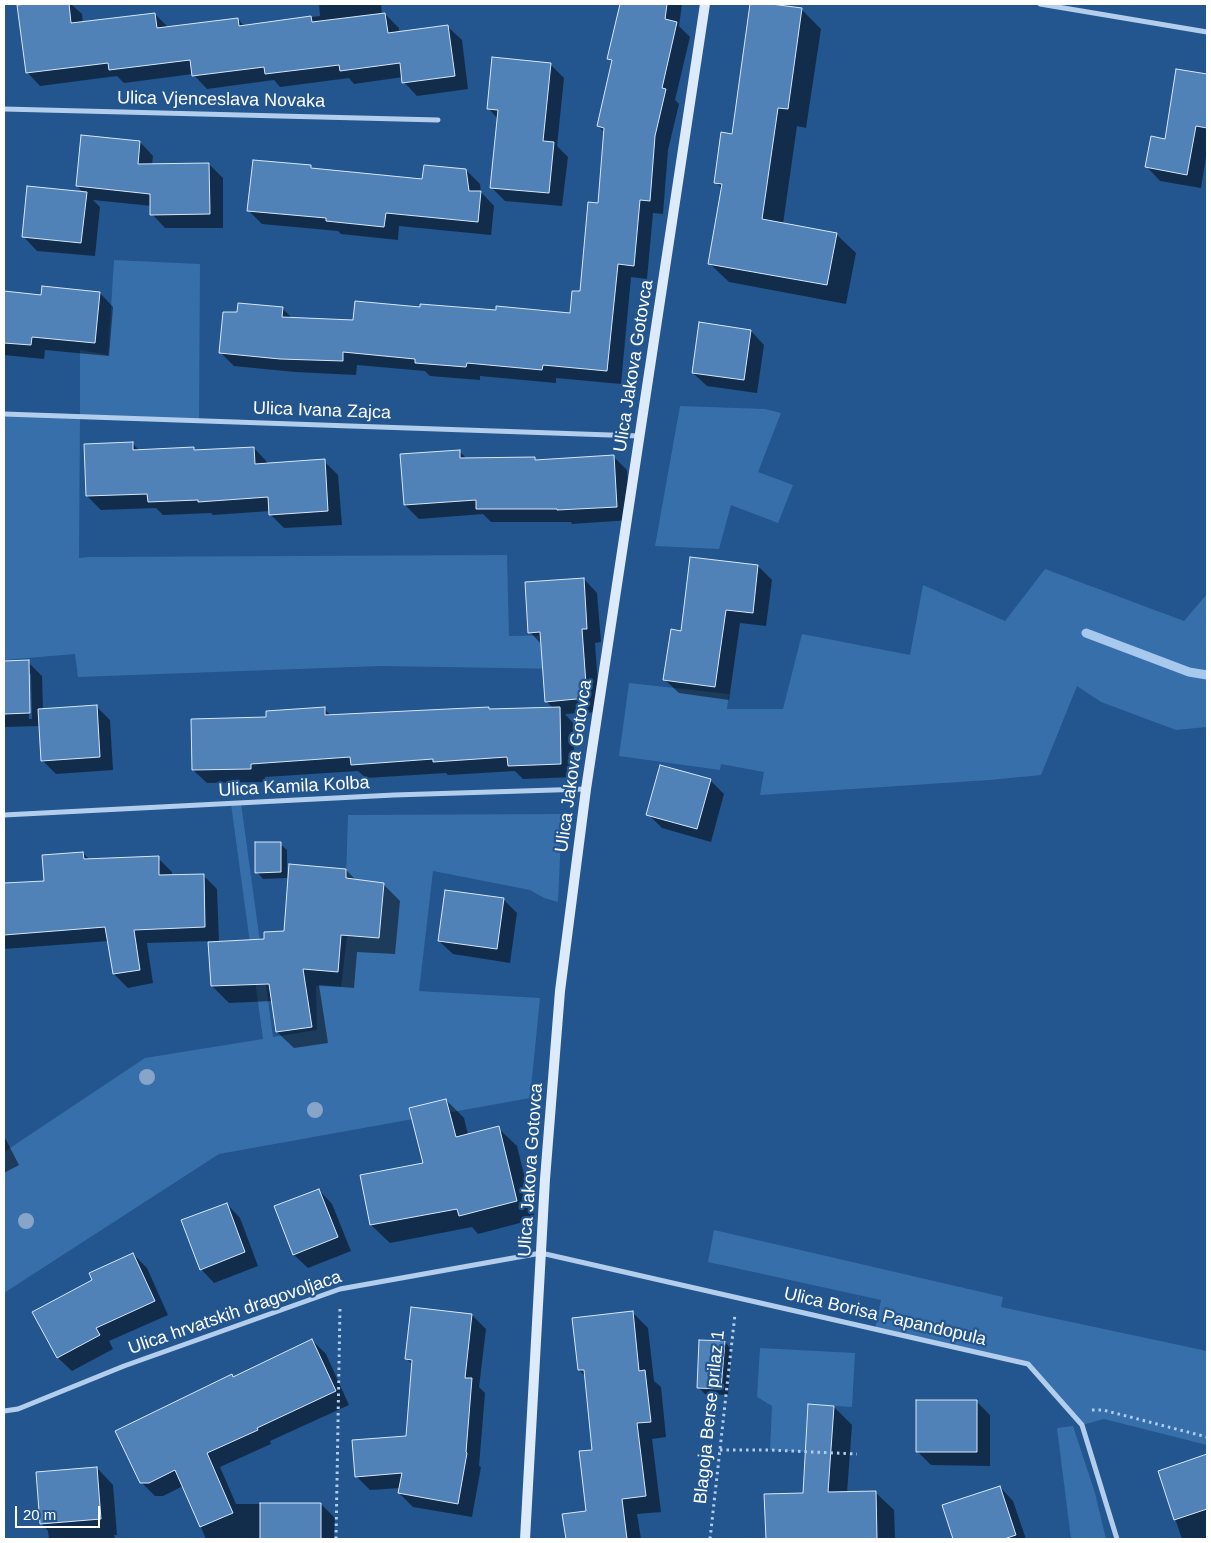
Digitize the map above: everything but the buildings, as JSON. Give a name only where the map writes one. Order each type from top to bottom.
[{"type":"street","name":"Ulica Jakova Gotovca","points":[[525,1539],[545,1179],[560,991],[586,789],[705,4]]},
{"type":"street","points":[[1040,4],[1056,5],[1207,32]]},
{"type":"street","name":"Ulica Vjenceslava Novaka","points":[[4,109],[438,120]]},
{"type":"street","name":"Ulica Ivana Zajca","points":[[4,414],[640,436]]},
{"type":"street","name":"Ulica Kamila Kolba","points":[[4,815],[432,794],[586,789]]},
{"type":"street","name":"Ulica hrvatskih dragovoljaca","points":[[4,1411],[18,1408],[124,1366],[340,1289],[541,1253]]},
{"type":"street","name":"Ulica Borisa Papandopula","points":[[541,1253],[1028,1364],[1082,1425],[1116,1539]]},
{"type":"path","points":[[336,1539],[340,1289]]},
{"type":"path","name":"Blagoja Berse prilaz 1","points":[[710,1539],[736,1298]]},
{"type":"path","points":[[1069,1410],[1103,1410],[1207,1437]]},
{"type":"path","points":[[720,1450],[857,1454]]},
{"type":"shaded area","points":[[114,260],[200,264],[199,421],[80,417],[79,558],[507,555],[509,636],[565,635],[565,669],[380,666],[78,677],[75,654],[4,660],[4,414],[80,416],[80,350],[108,355]]},
{"type":"shaded area","points":[[680,406],[765,409],[781,413],[758,472],[793,485],[778,523],[731,505],[719,549],[655,546]]},
{"type":"shaded area","points":[[1045,569],[1184,621],[1207,594],[1207,727],[1176,730],[1101,702],[1077,686],[1041,775],[760,795],[764,772],[721,764],[720,770],[619,756],[629,683],[729,694],[727,709],[783,709],[802,634],[910,655],[923,585],[1005,621]]},
{"type":"shaded area","points":[[241,803],[273,1037],[317,1030],[316,986],[341,987],[347,936],[379,938],[346,878],[348,815],[562,814],[558,902],[544,898],[530,890],[433,871],[419,991],[540,998],[530,1098],[219,1154],[4,1293],[4,1152],[145,1058],[263,1039],[231,804]]},
{"type":"shaded area","points":[[714,1230],[1003,1297],[1001,1307],[1207,1351],[1207,1445],[1104,1419],[1082,1425],[1028,1364],[875,1329],[881,1300],[708,1262]]},
{"type":"shaded area","points":[[760,1348],[855,1353],[852,1407],[808,1404],[806,1452],[770,1450],[772,1406],[757,1397]]},
{"type":"shaded area","points":[[1073,1426],[1095,1493],[1106,1539],[1071,1539],[1057,1428]]},
{"type":"waterway","points":[[1086,633],[1189,672],[1207,675]]}]
